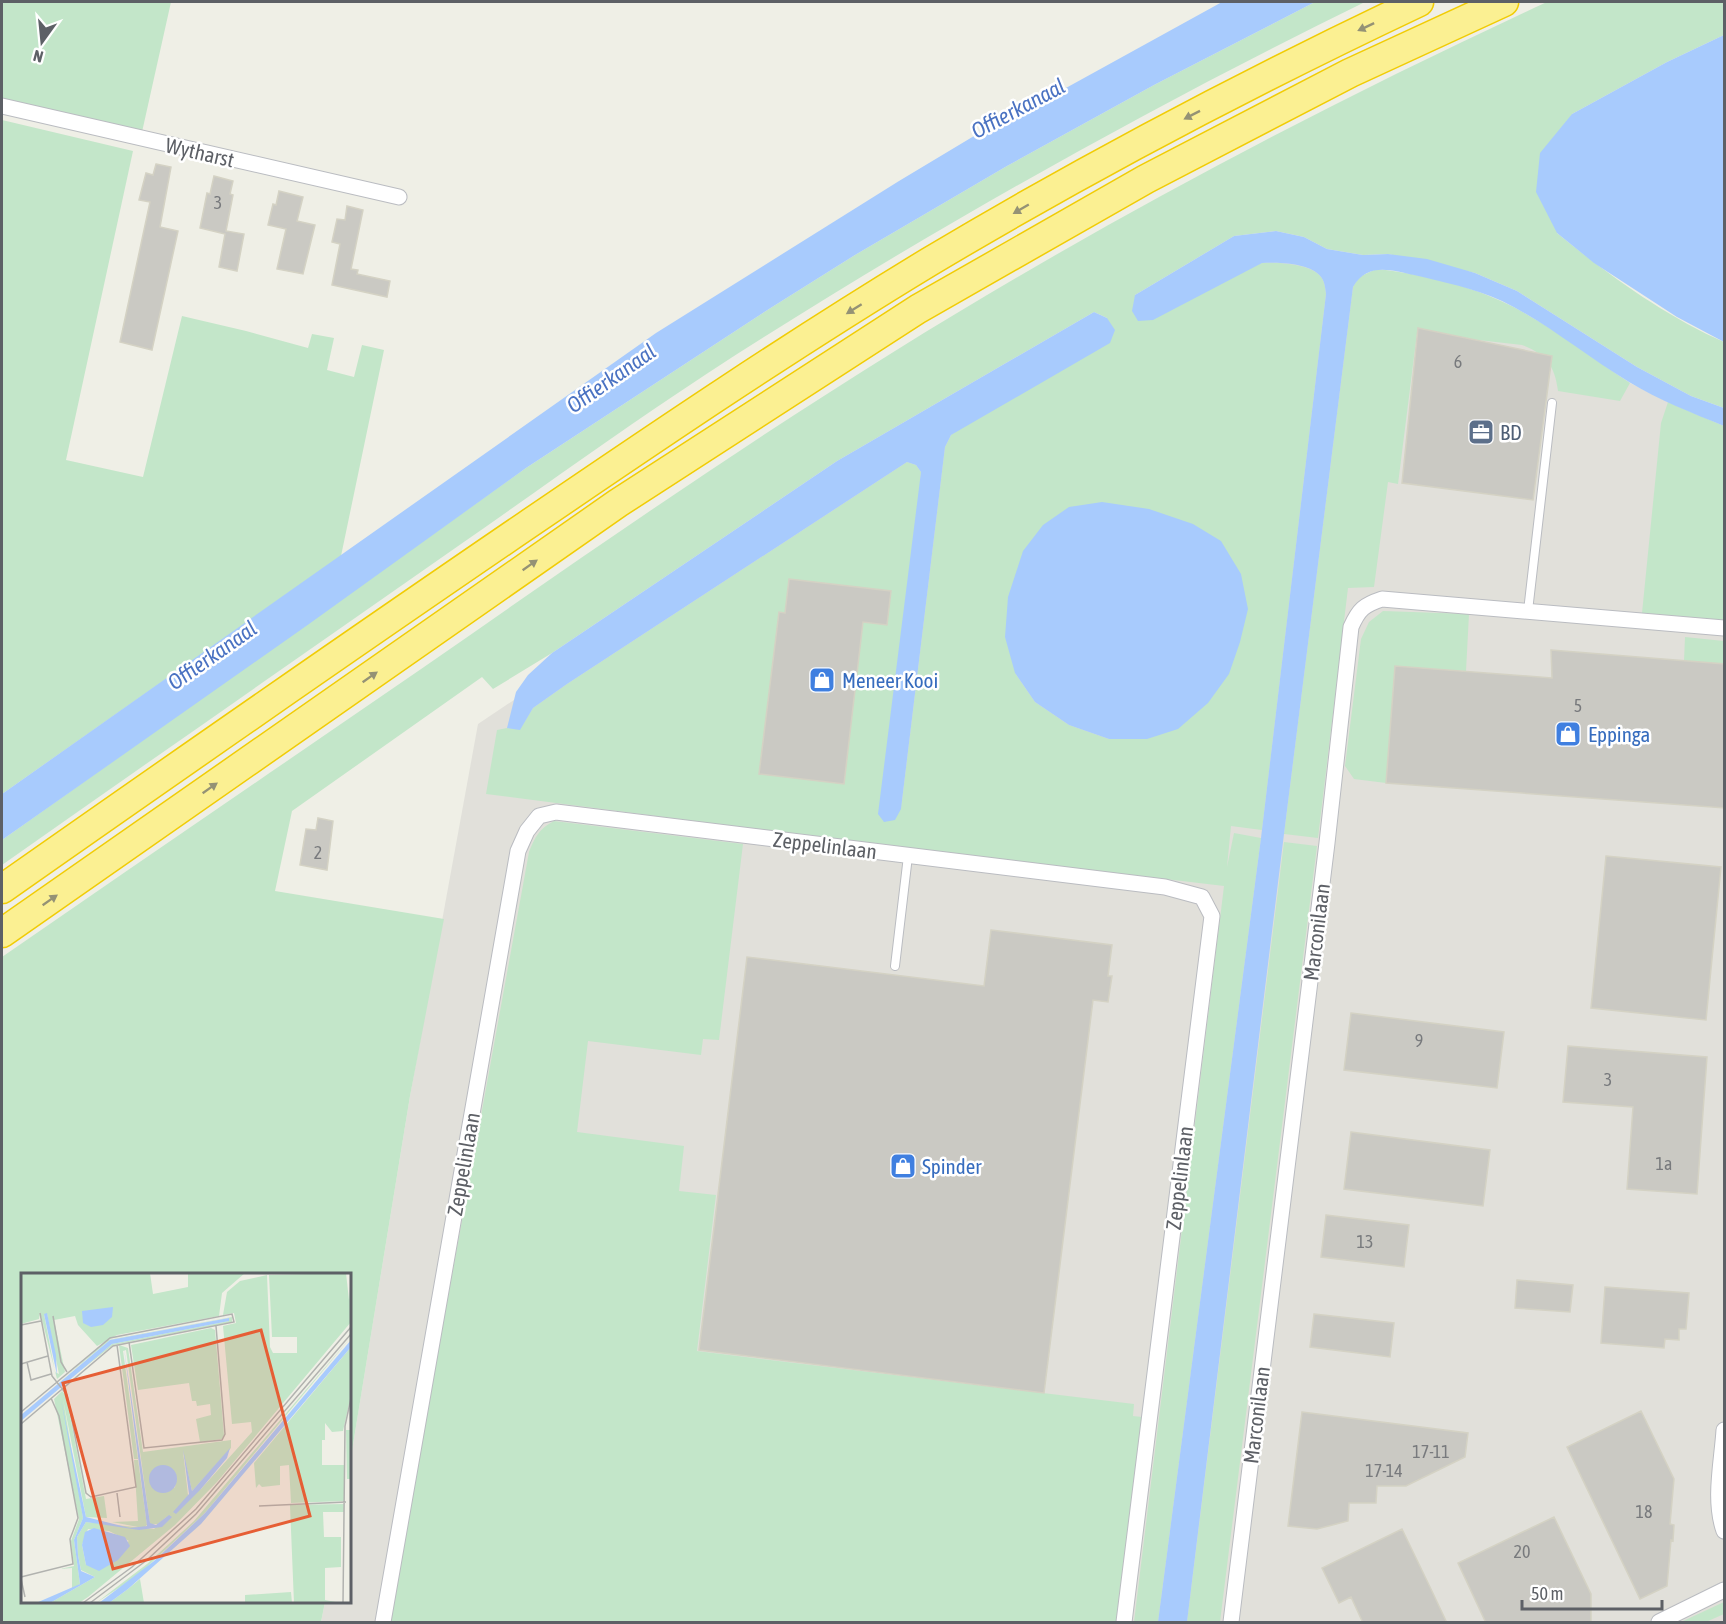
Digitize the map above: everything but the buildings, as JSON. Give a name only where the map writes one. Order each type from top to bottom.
[{"type":"highway","points":[[2,890],[370,632],[685,417],[927,263],[1126,149],[1336,41],[1419,2]]},
{"type":"highway","points":[[2,933],[618,503],[918,309],[1156,174],[1350,74],[1504,2]]},
{"type":"street","name":"Wytharst","points":[[2,106],[399,197]]},
{"type":"street","name":"Marconilaan","points":[[1231,1623],[1327,843],[1351,627],[1358,612],[1369,603],[1382,599],[1725,628]]},
{"type":"street","name":"Zeppelinlaan","points":[[383,1623],[518,851],[527,831],[539,816],[556,812],[1165,887],[1202,897],[1212,916],[1124,1623]]},
{"type":"street","points":[[1725,1430],[1719,1496],[1720,1520],[1725,1531]]},
{"type":"street","points":[[1659,1623],[1725,1590]]},
{"type":"lane","points":[[1528,611],[1552,403]]},
{"type":"lane","points":[[895,966],[908,856]]},
{"type":"shaded area","points":[[1246,248],[1536,320],[1630,383],[1684,410],[1724,426],[1724,1622],[321,1622],[325,1603],[351,1603],[351,1457],[410,1096],[478,724],[897,444]]},
{"type":"green space","points":[[2,2],[171,2],[142,132],[2,100]]},
{"type":"green space","points":[[1315,2],[1365,2],[1113,132],[949,225],[788,322],[615,436],[2,865],[2,840],[526,468],[855,255],[1007,166],[1154,85]]},
{"type":"green space","points":[[1547,2],[1724,2],[1724,35],[1667,62],[1572,114],[1557,233],[1596,264],[1658,307],[1724,342],[1724,408],[1691,396],[1637,367],[1517,291],[1475,273],[1388,254],[1363,255],[1327,249],[1304,237],[1276,231],[1234,236],[1135,295],[1262,263],[1290,264],[1312,270],[1323,279],[1326,294],[1262,830],[1231,826],[1227,867],[1234,833],[1261,838],[1158,1622],[1134,1622],[1224,886],[871,844],[486,794],[497,730],[520,729],[533,708],[567,684],[907,462],[916,465],[921,472],[901,809],[945,447],[951,435],[1107,318],[1094,312],[837,461],[552,653],[493,689],[482,677],[292,811],[275,891],[444,919],[410,1096],[351,1457],[351,1273],[21,1273],[21,1603],[325,1603],[321,1622],[2,1622],[2,957],[775,427],[895,351],[1054,256],[1216,166],[1380,82]],"holes":[[[1015,673],[1147,739],[1109,739],[1069,725],[1035,702]]]},
{"type":"green space","points":[[2,120],[133,151],[66,460],[143,477],[182,316],[308,348],[312,334],[334,338],[327,370],[354,377],[362,345],[384,350],[341,556],[2,794]]},
{"type":"green space","points":[[1376,269],[1440,280],[1472,289],[1501,301],[1551,329],[1630,383],[1620,401],[1558,391],[1552,368],[1548,362],[1537,352],[1522,345],[1417,333],[1398,484],[1388,482],[1374,587],[1348,588],[1318,838],[1284,834],[1353,287],[1359,277]]},
{"type":"green space","points":[[1668,402],[1724,426],[1724,620],[1642,613],[1661,423]]},
{"type":"green space","points":[[1383,611],[1469,614],[1466,671],[1395,666],[1386,783],[1354,779],[1345,766],[1361,639],[1369,622]]},
{"type":"green space","points":[[1685,637],[1724,641],[1724,664],[1684,661]]},
{"type":"green space","points":[[554,821],[743,844],[719,1040],[703,1039],[701,1055],[588,1041],[577,1132],[684,1146],[679,1191],[716,1195],[697,1351],[1134,1404],[1133,1416],[1142,1417],[1116,1622],[389,1622],[529,852],[538,834]]},
{"type":"green space","points":[[1284,842],[1317,846],[1220,1622],[1187,1622]]},
{"type":"green space","points":[[1724,1602],[1724,1614],[1706,1622],[1681,1622]]},
{"type":"water","name":"Offierkanaal","points":[[1222,2],[1315,2],[1154,85],[1007,166],[855,255],[769,309],[526,468],[2,840],[2,794],[656,333],[989,127],[1004,122]]},
{"type":"water","points":[[1724,35],[1724,342],[1677,317],[1594,263],[1557,233],[1536,192],[1540,153],[1572,114],[1667,62]]},
{"type":"water","points":[[1276,231],[1304,237],[1327,249],[1363,255],[1388,254],[1427,259],[1475,273],[1517,291],[1637,367],[1691,396],[1724,408],[1724,426],[1640,389],[1535,319],[1491,296],[1447,283],[1388,270],[1365,274],[1353,287],[1187,1622],[1158,1622],[1261,838],[1326,294],[1325,285],[1319,275],[1305,267],[1262,263],[1153,320],[1138,321],[1132,311],[1135,295],[1234,236]]},
{"type":"water","points":[[1094,312],[1107,318],[1115,330],[1110,343],[951,435],[945,447],[901,809],[895,820],[884,822],[878,814],[921,472],[916,465],[907,462],[567,684],[533,708],[520,730],[507,728],[516,692],[528,675],[552,653],[837,461]]},
{"type":"water","points":[[1102,502],[1149,509],[1193,524],[1221,541],[1241,574],[1248,609],[1229,674],[1208,703],[1178,729],[1147,739],[1109,739],[1069,725],[1035,702],[1015,673],[1005,637],[1008,597],[1023,551],[1043,525],[1069,507]]},
{"type":"place","name":"BD","points":[[1481,432]]},
{"type":"place","name":"Meneer Kooi","points":[[822,680]]},
{"type":"place","name":"Eppinga","points":[[1568,734]]},
{"type":"place","name":"Spinder","points":[[903,1166]]}]
